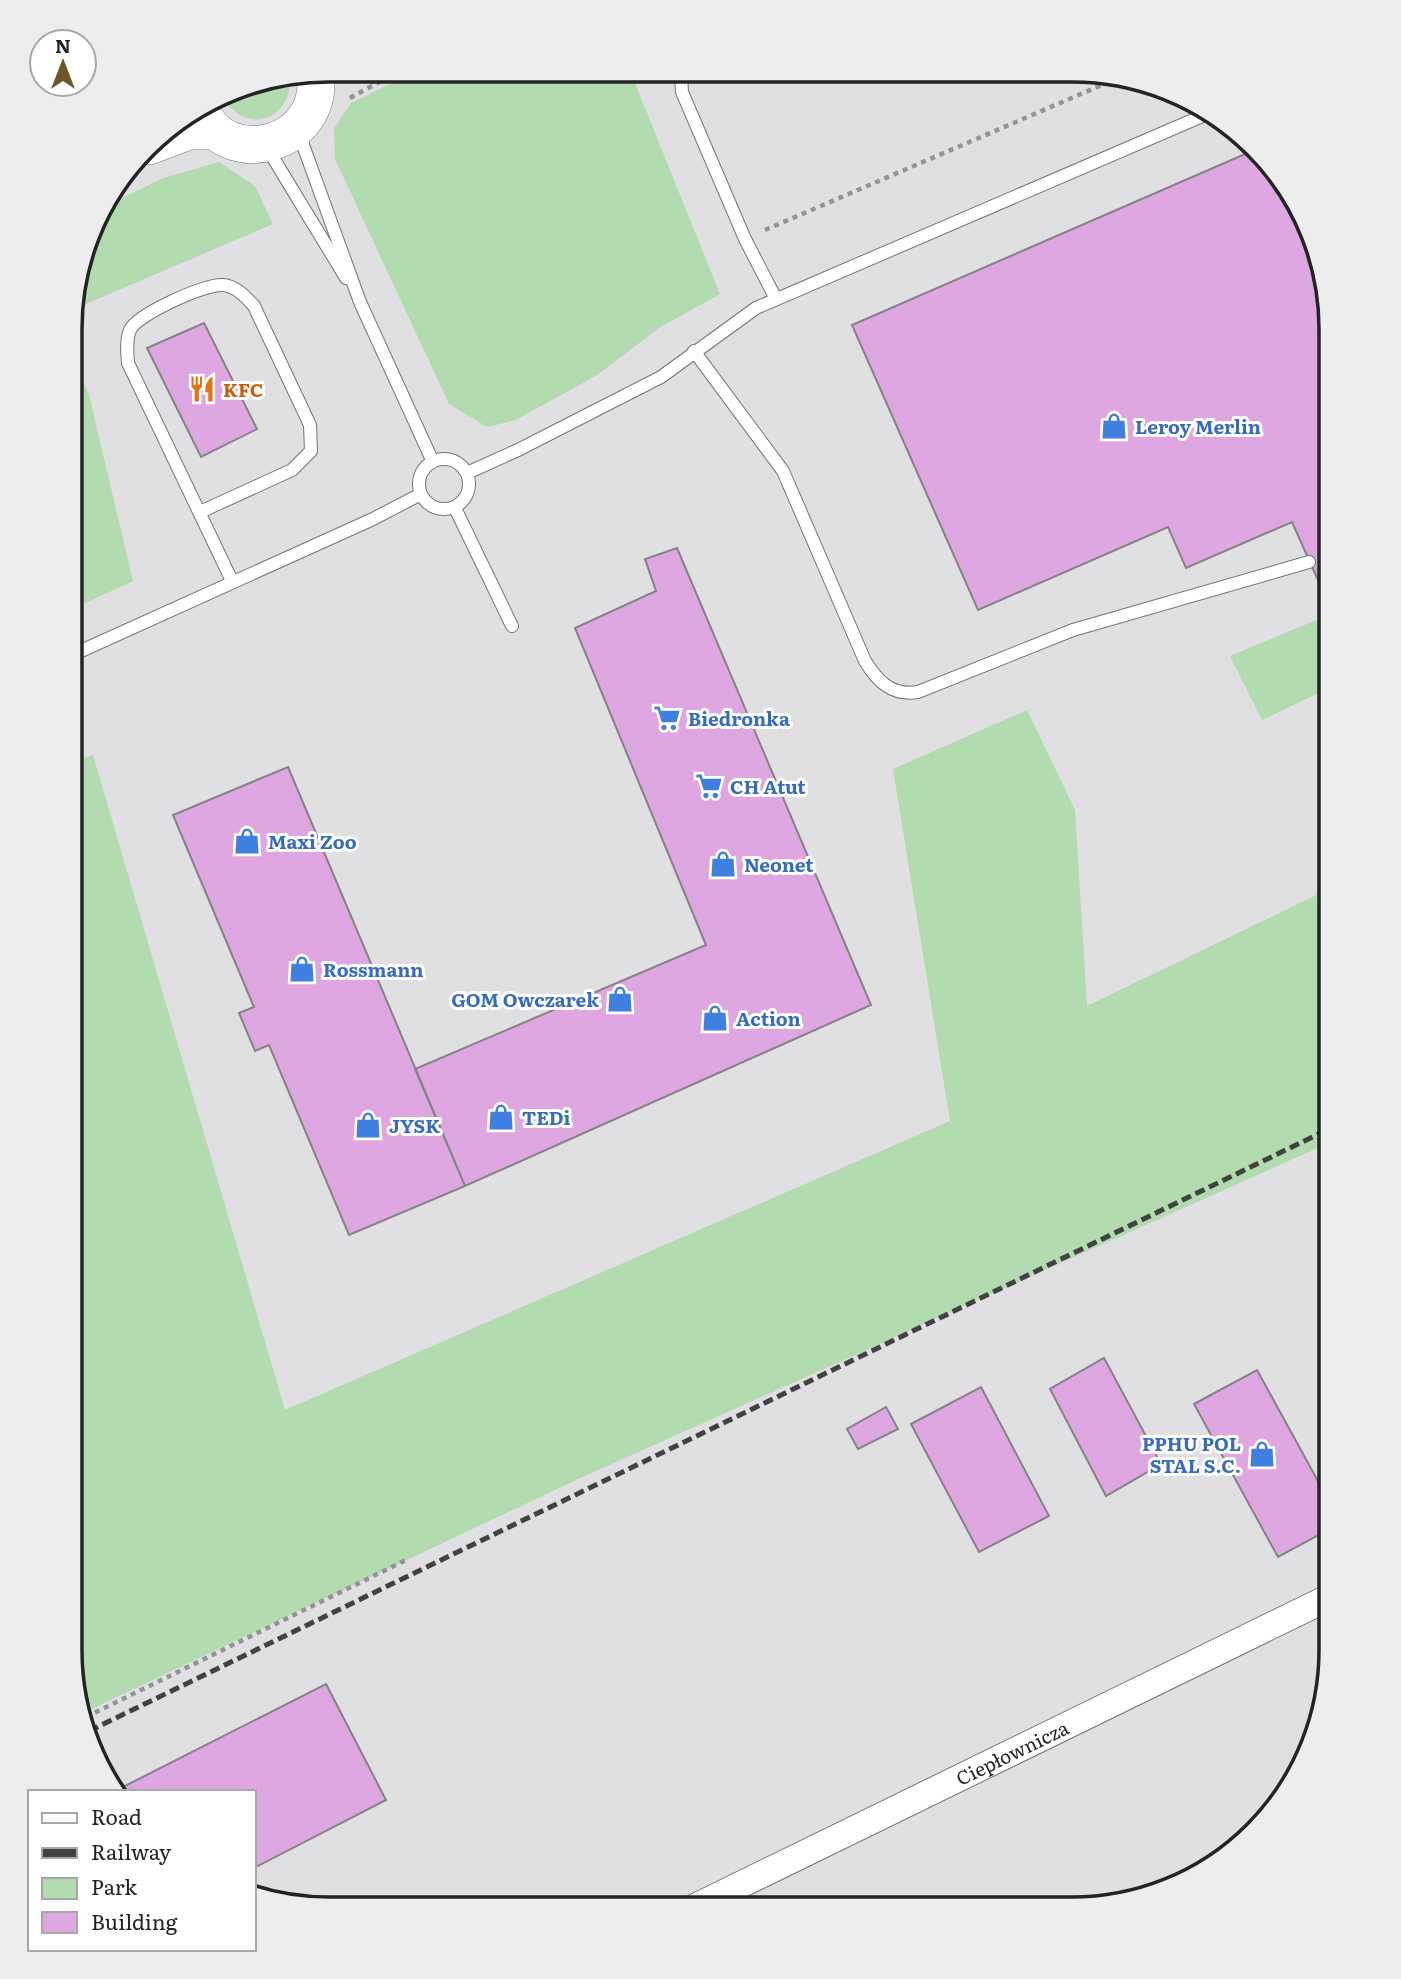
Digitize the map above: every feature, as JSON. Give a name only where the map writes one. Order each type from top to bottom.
[{"type":"street","points":[[175,136],[209,120],[236,142],[259,145],[282,140],[301,125],[310,113],[319,83]]},
{"type":"street","name":"Ciepłownicza","points":[[716,1897],[1318,1603]]},
{"type":"lane","points":[[682,83],[682,92],[745,239],[776,299]]},
{"type":"lane","points":[[467,473],[660,377],[756,308],[1199,118]]},
{"type":"lane","points":[[301,125],[303,145],[360,302],[433,462]]},
{"type":"lane","points":[[259,145],[272,156],[360,302]]},
{"type":"lane","points":[[200,512],[292,470],[311,450],[310,425],[254,306],[241,292],[224,285],[204,288],[147,314],[130,328],[127,345],[128,363],[232,581]]},
{"type":"lane","points":[[694,351],[783,471],[865,661],[873,674],[893,691],[905,694],[918,692],[1073,630],[1309,562]]},
{"type":"lane","points":[[448,459],[462,466],[467,473],[470,489],[455,508],[439,509],[425,501],[421,494],[419,486],[422,472],[433,462],[448,459]]},
{"type":"lane","points":[[82,650],[373,519],[421,494]]},
{"type":"lane","points":[[455,508],[512,626]]},
{"type":"path","points":[[745,239],[1104,84]]},
{"type":"path","points":[[91,1714],[405,1560]]},
{"type":"green space","points":[[392,83],[635,83],[720,294],[659,328],[597,375],[516,420],[487,427],[449,404],[335,159],[334,128],[351,103]]},
{"type":"green space","points":[[289,85],[283,104],[275,113],[265,118],[243,117],[228,104],[235,101]]},
{"type":"green space","points":[[219,162],[255,186],[273,224],[83,305],[95,250],[115,206],[119,200],[163,178]]},
{"type":"green space","points":[[82,378],[89,395],[133,581],[82,604]]},
{"type":"green space","points":[[1319,619],[1319,693],[1262,720],[1230,656]]},
{"type":"green space","points":[[1027,710],[1075,810],[1087,1006],[1319,894],[1318,1148],[576,1480],[90,1710],[84,1682],[82,1649],[82,758],[93,755],[285,1410],[950,1121],[893,769]]},
{"type":"building","name":"Leroy Merlin","points":[[1245,154],[1268,179],[1286,206],[1306,250],[1317,297],[1319,582],[1292,522],[1186,568],[1168,527],[978,610],[852,325]]},
{"type":"building","name":"KFC","points":[[204,323],[257,429],[201,457],[147,348]]},
{"type":"building","name":"CH Atut","points":[[677,548],[871,1005],[465,1186],[415,1069],[706,945],[575,628],[656,591],[645,559]]},
{"type":"building","points":[[288,767],[465,1186],[349,1235],[269,1045],[255,1051],[239,1013],[254,1007],[173,815]]},
{"type":"building","points":[[1104,1358],[1161,1464],[1106,1496],[1050,1389]]},
{"type":"building","name":"PPHU POL STAL S.C.","points":[[1257,1370],[1318,1481],[1318,1535],[1278,1557],[1194,1404]]},
{"type":"building","points":[[981,1387],[1049,1516],[979,1552],[911,1424]]},
{"type":"building","points":[[886,1407],[898,1429],[858,1449],[847,1429]]},
{"type":"building","points":[[326,1684],[386,1800],[256,1867],[256,1790],[126,1790],[124,1787]]},
{"type":"railway","points":[[95,1728],[1318,1134]]},
{"type":"place","name":"KFC","points":[[202,389]]},
{"type":"place","name":"Leroy Merlin","points":[[1114,426]]},
{"type":"place","name":"Biedronka","points":[[667,718]]},
{"type":"place","name":"CH Atut","points":[[709,786]]},
{"type":"place","name":"Maxi Zoo","points":[[247,841]]},
{"type":"place","name":"Neonet","points":[[723,864]]},
{"type":"place","name":"Rossmann","points":[[302,969]]},
{"type":"place","name":"GOM Owczarek","points":[[620,999]]},
{"type":"place","name":"Action","points":[[715,1018]]},
{"type":"place","name":"TEDi","points":[[501,1117]]},
{"type":"place","name":"JYSK","points":[[368,1125]]},
{"type":"place","name":"PPHU POL STAL S.C.","points":[[1262,1454]]}]
